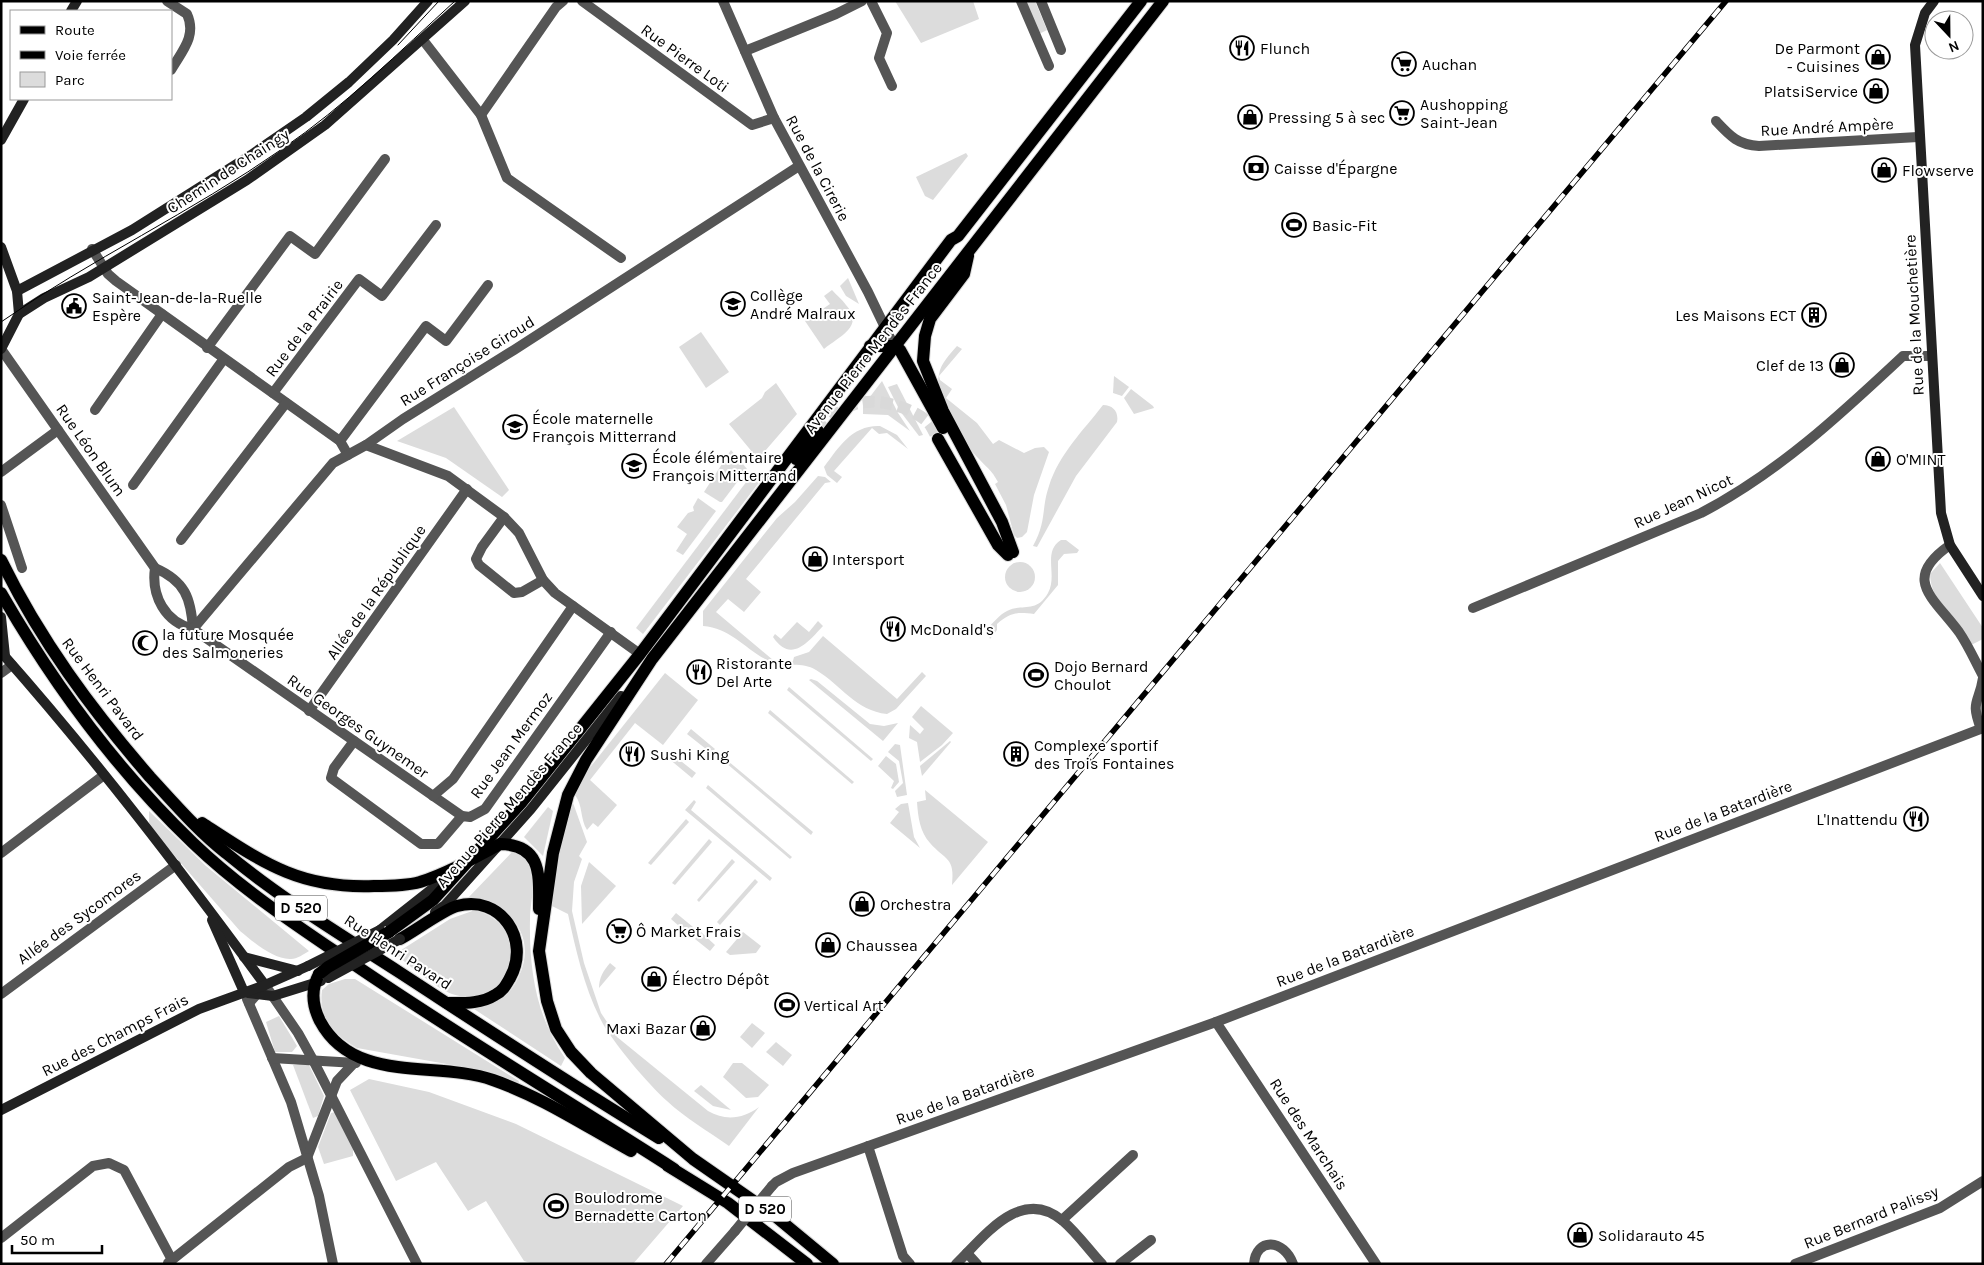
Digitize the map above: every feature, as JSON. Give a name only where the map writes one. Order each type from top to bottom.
[{"type":"main road","name":"Avenue Pierre Mendès France","points":[[646,656],[685,594],[885,326],[1140,1]]},
{"type":"main road","name":"Avenue Pierre Mendès France","points":[[390,934],[433,900],[522,803],[646,656],[968,254],[1163,1]]},
{"type":"main road","points":[[938,439],[998,546],[1011,553],[1002,522],[943,411],[923,361],[925,336],[930,319],[964,274],[968,254]]},
{"type":"main road","points":[[870,346],[894,346],[900,350],[997,526],[1005,534]]},
{"type":"main road","points":[[685,594],[724,550],[818,432]]},
{"type":"main road","name":"Rue Henri Pavard","points":[[1,560],[14,587],[62,668],[114,735],[177,806],[224,852],[281,895],[604,1105],[694,1159]]},
{"type":"main road","name":"Rue Henri Pavard","points":[[1,594],[52,676],[102,744],[193,843],[287,919],[379,982],[674,1169]]},
{"type":"main road","points":[[539,951],[553,853],[568,795],[646,656]]},
{"type":"main road","points":[[177,806],[274,868],[297,878],[332,886],[361,887],[419,882],[468,861],[500,844],[514,844],[521,848],[534,860],[539,870],[539,951],[547,1001],[556,1029],[571,1052],[591,1073],[694,1159]]},
{"type":"main road","points":[[447,1003],[483,1001],[504,989],[515,969],[519,948],[512,928],[501,915],[487,908],[456,906],[390,934],[321,979],[313,997],[318,1016],[325,1030],[334,1041],[346,1049],[378,1064],[486,1078],[523,1091],[631,1150],[674,1169]]},
{"type":"main road","name":"D 520","points":[[694,1159],[782,1222],[833,1264]]},
{"type":"main road","name":"D 520","points":[[674,1169],[728,1202],[807,1264]]},
{"type":"street","points":[[167,1],[187,14],[191,30],[190,39],[172,68]]},
{"type":"street","name":"Chemin de Chaingy","points":[[16,291],[132,230],[251,155],[306,117],[349,82],[393,40],[428,1]]},
{"type":"street","name":"Chemin de Chaingy","points":[[19,314],[60,290],[79,283],[248,180],[301,143],[356,99],[465,1]]},
{"type":"street","points":[[481,116],[556,7],[563,1]]},
{"type":"street","name":"Rue Pierre Loti","points":[[582,1],[752,125],[774,118]]},
{"type":"street","name":"Rue de la Cirerie","points":[[723,1],[774,118],[894,346]]},
{"type":"street","points":[[745,51],[836,14],[862,1]]},
{"type":"street","points":[[870,1],[887,33],[879,58],[892,86]]},
{"type":"street","points":[[1021,1],[1049,66]]},
{"type":"street","points":[[1041,1],[1062,50]]},
{"type":"street","name":"Rue de la Mouchetière","points":[[1934,1],[1921,22],[1915,45],[1918,137],[1941,514],[1950,545],[1983,596]]},
{"type":"street","points":[[422,40],[481,116],[507,178],[621,258]]},
{"type":"street","points":[[1,140],[23,100]]},
{"type":"street","name":"Rue André Ampère","points":[[1716,121],[1733,139],[1752,146],[1918,137]]},
{"type":"street","points":[[207,348],[290,236],[315,254],[386,159]]},
{"type":"street","name":"Rue Françoise Giroud","points":[[193,629],[333,463],[366,445],[403,419],[514,350],[799,166]]},
{"type":"street","name":"Rue de la Prairie","points":[[274,393],[359,279],[382,296],[436,225]]},
{"type":"street","points":[[1,247],[16,291],[19,314],[1,349]]},
{"type":"street","name":"Rue de la Prairie","points":[[92,250],[103,267],[116,281],[223,360],[274,393],[340,441],[348,455]]},
{"type":"street","points":[[340,441],[426,326],[446,341],[488,285]]},
{"type":"street","points":[[95,410],[162,314]]},
{"type":"street","name":"Rue Léon Blum","points":[[1,349],[155,568],[174,578],[182,587],[190,603],[193,629]]},
{"type":"street","name":"Rue Jean Nicot","points":[[1473,608],[1701,513],[1736,495],[1806,443],[1903,356],[1931,356]]},
{"type":"street","points":[[133,485],[223,360]]},
{"type":"street","name":"Rue de la Prairie","points":[[181,540],[286,402]]},
{"type":"street","points":[[1,472],[58,430]]},
{"type":"street","points":[[366,445],[448,476],[467,489],[504,517],[519,533],[543,580],[573,606],[646,656]]},
{"type":"street","name":"Allée de la République","points":[[309,711],[467,489]]},
{"type":"street","points":[[1,505],[22,568]]},
{"type":"street","points":[[504,517],[482,546],[476,559],[479,565],[514,593],[522,592],[543,580]]},
{"type":"street","points":[[1950,545],[1927,564],[1924,580],[1932,598],[1966,644],[1983,677],[1974,703],[1974,712],[1982,728]]},
{"type":"street","points":[[155,568],[153,580],[160,605],[180,626],[193,629]]},
{"type":"street","points":[[433,796],[453,779],[573,606]]},
{"type":"street","points":[[1,619],[3,654],[54,712],[176,865],[273,996],[313,1060],[417,1264]]},
{"type":"street","name":"Rue Georges Guynemer","points":[[193,629],[462,816]]},
{"type":"street","name":"Rue Jean Mermoz","points":[[354,741],[334,768],[332,778],[421,844],[438,844],[462,816],[470,817],[485,809],[610,632]]},
{"type":"street","name":"Avenue Pierre Mendès France","points":[[244,992],[390,934],[444,905],[531,809],[646,656]]},
{"type":"street","points":[[1,673],[12,665]]},
{"type":"street","name":"Rue de la Batardière","points":[[706,1264],[772,1186],[793,1173],[1216,1022],[1982,728]]},
{"type":"street","points":[[1,853],[104,774]]},
{"type":"street","name":"Allée des Sycomores","points":[[1,994],[176,865]]},
{"type":"street","points":[[203,902],[291,1102],[319,1196],[332,1264]]},
{"type":"street","points":[[244,957],[298,971]]},
{"type":"street","points":[[244,992],[273,996],[321,979]]},
{"type":"street","points":[[249,1003],[265,985]]},
{"type":"street","name":"Rue des Champs Frais","points":[[1,1110],[199,1009],[244,992]]},
{"type":"street","name":"Rue des Marchais","points":[[1216,1022],[1376,1264]]},
{"type":"street","points":[[272,1058],[378,1064]]},
{"type":"street","points":[[1,1238],[93,1166],[110,1163],[124,1170],[170,1262],[289,1167],[307,1158],[341,1075],[354,1063]]},
{"type":"street","points":[[868,1146],[902,1256],[910,1264]]},
{"type":"street","points":[[1062,1220],[1133,1155]]},
{"type":"street","name":"Rue Bernard Palissy","points":[[1795,1264],[1940,1208],[1983,1181]]},
{"type":"street","points":[[956,1264],[1003,1219],[1018,1210],[1038,1208],[1062,1220],[1102,1264]]},
{"type":"street","points":[[1120,1264],[1151,1240]]},
{"type":"street","points":[[1254,1264],[1254,1256],[1262,1247],[1271,1244],[1282,1246],[1289,1253],[1293,1264]]},
{"type":"street","points":[[967,1253],[977,1264]]},
{"type":"green space","points":[[895,1],[973,1],[979,19],[921,43]]},
{"type":"green space","points":[[1026,1],[1035,1],[1047,30],[1039,34]]},
{"type":"green space","points":[[966,153],[968,156],[933,200],[925,196],[916,177]]},
{"type":"green space","points":[[848,278],[859,304],[846,296],[840,286]]},
{"type":"green space","points":[[832,290],[846,305],[853,319],[852,325],[848,330],[824,349],[805,321],[830,304],[824,296]]},
{"type":"green space","points":[[701,332],[729,372],[706,388],[679,347]]},
{"type":"green space","points":[[957,346],[962,349],[939,376],[940,380],[952,389],[946,398],[977,423],[993,444],[999,440],[1024,453],[1035,448],[1044,447],[1049,452],[1034,495],[1027,532],[1022,537],[1017,538],[1014,535],[1006,505],[995,484],[998,482],[996,478],[965,442],[951,419],[940,395],[938,384],[939,374],[940,370]]},
{"type":"green space","points":[[1114,376],[1129,387],[1122,396],[1113,393]]},
{"type":"green space","points":[[882,381],[898,413],[910,431],[888,415],[863,414],[863,406]]},
{"type":"green space","points":[[776,383],[797,414],[758,459],[729,424],[762,398],[765,392]]},
{"type":"green space","points":[[897,384],[923,435],[919,436],[900,411],[888,387]]},
{"type":"green space","points":[[1131,389],[1154,408],[1134,414],[1124,398]]},
{"type":"green space","points":[[1103,405],[1110,406],[1115,410],[1117,422],[1076,476],[1037,547],[1033,546],[1042,522],[1053,474],[1072,443]]},
{"type":"green space","points":[[454,407],[509,490],[502,497],[446,458],[397,441]]},
{"type":"green space","points":[[880,426],[897,435],[908,449],[887,433],[879,434],[872,428],[834,471],[842,477],[837,483],[827,475],[824,467],[847,439],[862,429]]},
{"type":"green space","points":[[731,450],[747,469],[722,502],[720,502],[704,492]]},
{"type":"green space","points":[[762,475],[764,476],[643,634],[636,628],[747,481]]},
{"type":"green space","points":[[818,476],[825,477],[831,482],[825,483],[746,579],[761,592],[744,612],[728,599],[716,612],[773,660],[793,661],[794,657],[809,652],[823,636],[897,699],[922,672],[926,676],[896,709],[887,714],[866,708],[811,667],[776,664],[762,657],[731,635],[703,626],[703,611],[777,518],[795,502]]},
{"type":"green space","points":[[698,498],[716,511],[683,555],[676,551],[687,534],[677,527],[688,513],[694,511],[693,507]]},
{"type":"green space","points":[[1061,540],[1066,540],[1079,550],[1077,553],[1064,554],[1058,561],[1058,585],[1034,614],[1019,613],[1006,617],[997,624],[997,630],[990,639],[987,629],[1002,614],[1013,609],[1039,604],[1048,593],[1052,579],[1052,551]]},
{"type":"green space","points":[[1020,562],[1031,566],[1035,577],[1031,588],[1020,592],[1009,588],[1005,577],[1009,566]]},
{"type":"green space","points":[[1940,563],[1983,628],[1983,639],[1971,645],[1945,612],[1934,593],[1930,574]]},
{"type":"green space","points":[[818,621],[823,626],[799,648],[793,650],[786,649],[773,637],[775,634],[781,639],[797,622],[809,632]]},
{"type":"green space","points":[[665,673],[698,700],[663,745],[635,723],[590,780],[617,805],[598,827],[593,823],[587,830],[578,799],[575,795],[584,775]]},
{"type":"green space","points":[[809,680],[817,681],[870,724],[884,726],[898,723],[883,741]]},
{"type":"green space","points":[[789,687],[873,759],[871,761],[787,690]]},
{"type":"green space","points":[[921,706],[953,733],[942,745],[920,762],[917,742],[909,738],[910,725],[920,734],[924,729],[912,717]]},
{"type":"green space","points":[[770,710],[854,782],[852,784],[768,713]]},
{"type":"green space","points":[[691,729],[715,749],[711,753],[687,734]]},
{"type":"green space","points":[[951,742],[922,776],[920,766]]},
{"type":"green space","points":[[895,744],[900,745],[907,795],[897,797],[895,791],[903,783],[899,761],[888,752]]},
{"type":"green space","points":[[672,754],[696,773],[692,778],[668,758]]},
{"type":"green space","points":[[886,756],[896,764],[899,782],[893,789],[891,788],[894,781],[878,766]]},
{"type":"green space","points":[[728,761],[813,832],[811,835],[726,763]]},
{"type":"green space","points":[[708,785],[792,857],[790,859],[706,788]]},
{"type":"green space","points":[[925,790],[988,842],[952,885],[951,864],[927,839],[920,824],[917,802],[926,800]]},
{"type":"green space","points":[[572,800],[587,842],[579,856],[582,859],[574,882],[572,911],[584,963],[601,1013],[617,1037],[708,1111],[721,1116],[734,1117],[747,1114],[759,1107],[729,1146],[681,1113],[642,1075],[603,1024],[591,998],[574,942],[568,914],[552,906],[559,850]]},
{"type":"green space","points":[[694,800],[696,802],[691,810],[772,878],[770,881],[685,810]]},
{"type":"green space","points":[[908,803],[914,837],[920,848],[890,823],[899,812],[895,809],[901,804]]},
{"type":"green space","points":[[548,807],[553,811],[543,856],[524,837]]},
{"type":"green space","points":[[149,811],[206,866],[309,951],[296,958],[284,958],[264,949],[240,931],[159,838],[149,823]]},
{"type":"green space","points":[[686,819],[689,822],[651,865],[648,863]]},
{"type":"green space","points":[[709,839],[712,842],[675,885],[672,883]]},
{"type":"green space","points":[[514,850],[526,860],[532,869],[530,938],[533,974],[536,992],[547,1026],[565,1058],[561,1066],[474,1009],[495,1002],[508,993],[518,979],[524,961],[525,947],[522,934],[506,913],[482,901],[467,899]]},
{"type":"green space","points":[[732,859],[735,862],[699,902],[697,900]]},
{"type":"green space","points":[[589,862],[616,886],[582,924],[581,886]]},
{"type":"green space","points":[[755,879],[758,882],[720,925],[717,922]]},
{"type":"green space","points":[[475,910],[495,920],[507,934],[512,950],[510,967],[502,981],[489,992],[472,997],[452,994],[431,982],[395,954],[450,919]]},
{"type":"green space","points":[[676,913],[693,927],[687,933],[671,919]]},
{"type":"green space","points":[[701,932],[715,945],[710,951],[695,939]]},
{"type":"green space","points":[[743,932],[761,946],[756,953],[730,955],[726,952]]},
{"type":"green space","points":[[610,963],[616,968],[599,988],[602,975]]},
{"type":"green space","points":[[345,979],[355,979],[519,1081],[518,1083],[469,1068],[357,1048],[341,1037],[329,1025],[321,1000],[322,990],[329,984]]},
{"type":"green space","points":[[279,1016],[297,1046],[292,1052],[275,1052],[266,1022]]},
{"type":"green space","points":[[752,1023],[765,1033],[752,1048],[740,1037]]},
{"type":"green space","points":[[776,1042],[792,1055],[783,1066],[766,1052]]},
{"type":"green space","points":[[308,1063],[324,1096],[318,1116],[313,1118],[293,1065]]},
{"type":"green space","points":[[733,1063],[742,1063],[769,1085],[758,1097],[746,1098],[723,1077]]},
{"type":"green space","points":[[369,1079],[429,1092],[516,1124],[683,1206],[633,1264],[534,1264],[524,1261],[486,1201],[468,1211],[436,1162],[396,1181],[350,1090]]},
{"type":"green space","points":[[701,1085],[731,1110],[713,1106],[694,1091]]},
{"type":"green space","points":[[335,1112],[353,1149],[353,1156],[324,1164],[318,1147],[331,1113]]},
{"type":"tunnel","points":[[818,431],[845,409],[855,404],[873,402],[893,405],[913,412],[929,424],[938,439]]},
{"type":"tram line","points":[[398,45],[439,1]]},
{"type":"tram line","points":[[1,322],[70,277],[213,194],[282,149],[350,97],[455,1]]},
{"type":"railway","points":[[666,1264],[1726,1]]},
{"type":"place","name":"Flunch","points":[[1242,48]]},
{"type":"place","name":"De Parmont - Cuisines","points":[[1878,57]]},
{"type":"place","name":"Auchan","points":[[1404,64]]},
{"type":"place","name":"PlatsiService","points":[[1876,91]]},
{"type":"place","name":"Aushopping Saint-Jean","points":[[1402,113]]},
{"type":"place","name":"Pressing 5 à sec","points":[[1250,117]]},
{"type":"place","name":"Caisse d'Épargne","points":[[1256,168]]},
{"type":"place","name":"Flowserve","points":[[1884,170]]},
{"type":"place","name":"Basic-Fit","points":[[1294,225]]},
{"type":"place","name":"Collège André Malraux","points":[[733,304]]},
{"type":"place","name":"Saint-Jean-de-la-Ruelle Espère","points":[[74,306]]},
{"type":"place","name":"Les Maisons ECT","points":[[1814,315]]},
{"type":"place","name":"Clef de 13","points":[[1842,365]]},
{"type":"place","name":"École maternelle François Mitterrand","points":[[515,427]]},
{"type":"place","name":"O'MINT","points":[[1878,459]]},
{"type":"place","name":"École élémentaire François Mitterrand","points":[[634,466]]},
{"type":"place","name":"Intersport","points":[[815,559]]},
{"type":"place","name":"McDonald's","points":[[893,629]]},
{"type":"place","name":"la future Mosquée des Salmoneries","points":[[145,643]]},
{"type":"place","name":"Ristorante Del Arte","points":[[699,672]]},
{"type":"place","name":"Dojo Bernard Choulot","points":[[1036,675]]},
{"type":"place","name":"Sushi King","points":[[632,754]]},
{"type":"place","name":"Complexe sportif des Trois Fontaines","points":[[1016,754]]},
{"type":"place","name":"L'Inattendu","points":[[1916,819]]},
{"type":"place","name":"Orchestra","points":[[862,904]]},
{"type":"place","name":"Ô Market Frais","points":[[619,931]]},
{"type":"place","name":"Chaussea","points":[[828,945]]},
{"type":"place","name":"Électro Dépôt","points":[[654,979]]},
{"type":"place","name":"Vertical Art","points":[[787,1005]]},
{"type":"place","name":"Maxi Bazar","points":[[703,1028]]},
{"type":"place","name":"Boulodrome Bernadette Carton","points":[[556,1206]]},
{"type":"place","name":"Solidarauto 45","points":[[1580,1235]]}]
